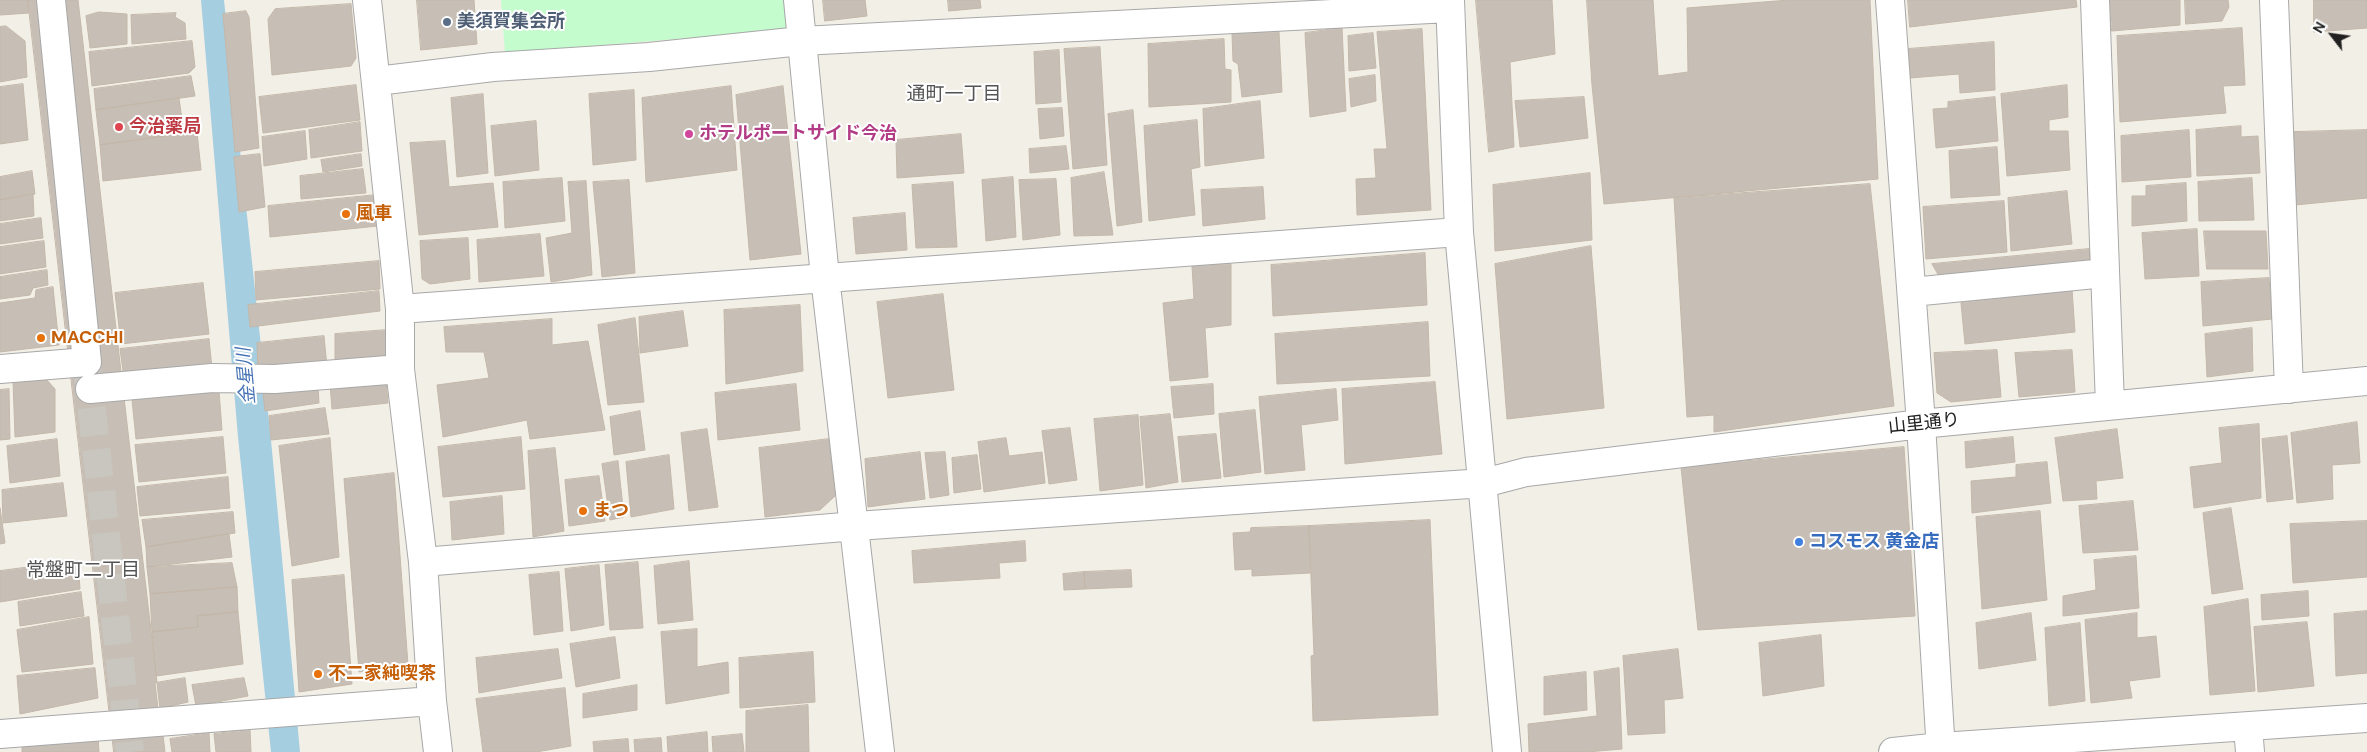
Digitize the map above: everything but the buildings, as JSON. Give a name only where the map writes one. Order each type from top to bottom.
[{"type":"street","points":[[0,369],[87,362],[51,0]]},
{"type":"street","points":[[367,0],[400,308],[400,369],[422,562],[432,700],[438,752]]},
{"type":"street","points":[[798,0],[825,276],[856,526],[880,752]]},
{"type":"street","points":[[1890,0],[1921,424],[1941,749]]},
{"type":"street","points":[[2095,0],[2110,405]]},
{"type":"street","points":[[2274,0],[2289,389]]},
{"type":"street","points":[[377,81],[493,67],[649,58],[801,41],[1450,4],[1459,232],[1484,483],[1507,752]]},
{"type":"street","points":[[400,308],[1459,232]]},
{"type":"street","points":[[1912,292],[2105,273]]},
{"type":"street","points":[[90,389],[212,378],[275,379],[400,369]]},
{"type":"street","name":"山里通り","points":[[422,562],[856,526],[1484,483],[1526,472],[1921,424],[2367,381]]},
{"type":"street","points":[[0,734],[432,700]]},
{"type":"street","points":[[1893,752],[2249,739],[2367,718]]},
{"type":"green space","points":[[501,0],[784,0],[787,30],[505,53]]},
{"type":"water","name":"金星川","points":[[201,0],[224,0],[271,440],[300,752],[271,752],[238,437]]},
{"type":"tunnel","points":[[87,366],[130,752]]},
{"type":"place","name":"美須賀集会所","points":[[447,22]]},
{"type":"place","name":"今治薬局","points":[[119,127]]},
{"type":"place","name":"ホテルポートサイド今治","points":[[689,134]]},
{"type":"place","name":"風車","points":[[346,214]]},
{"type":"place","name":"MACCHI","points":[[41,338]]},
{"type":"place","name":"まつ","points":[[583,511]]},
{"type":"place","name":"コスモス 黄金店","points":[[1799,542]]},
{"type":"place","name":"不二家純喫茶","points":[[318,674]]},
{"type":"district","name":"通町一丁目","points":[[954,95]]},
{"type":"district","name":"常盤町二丁目","points":[[83,571]]}]
